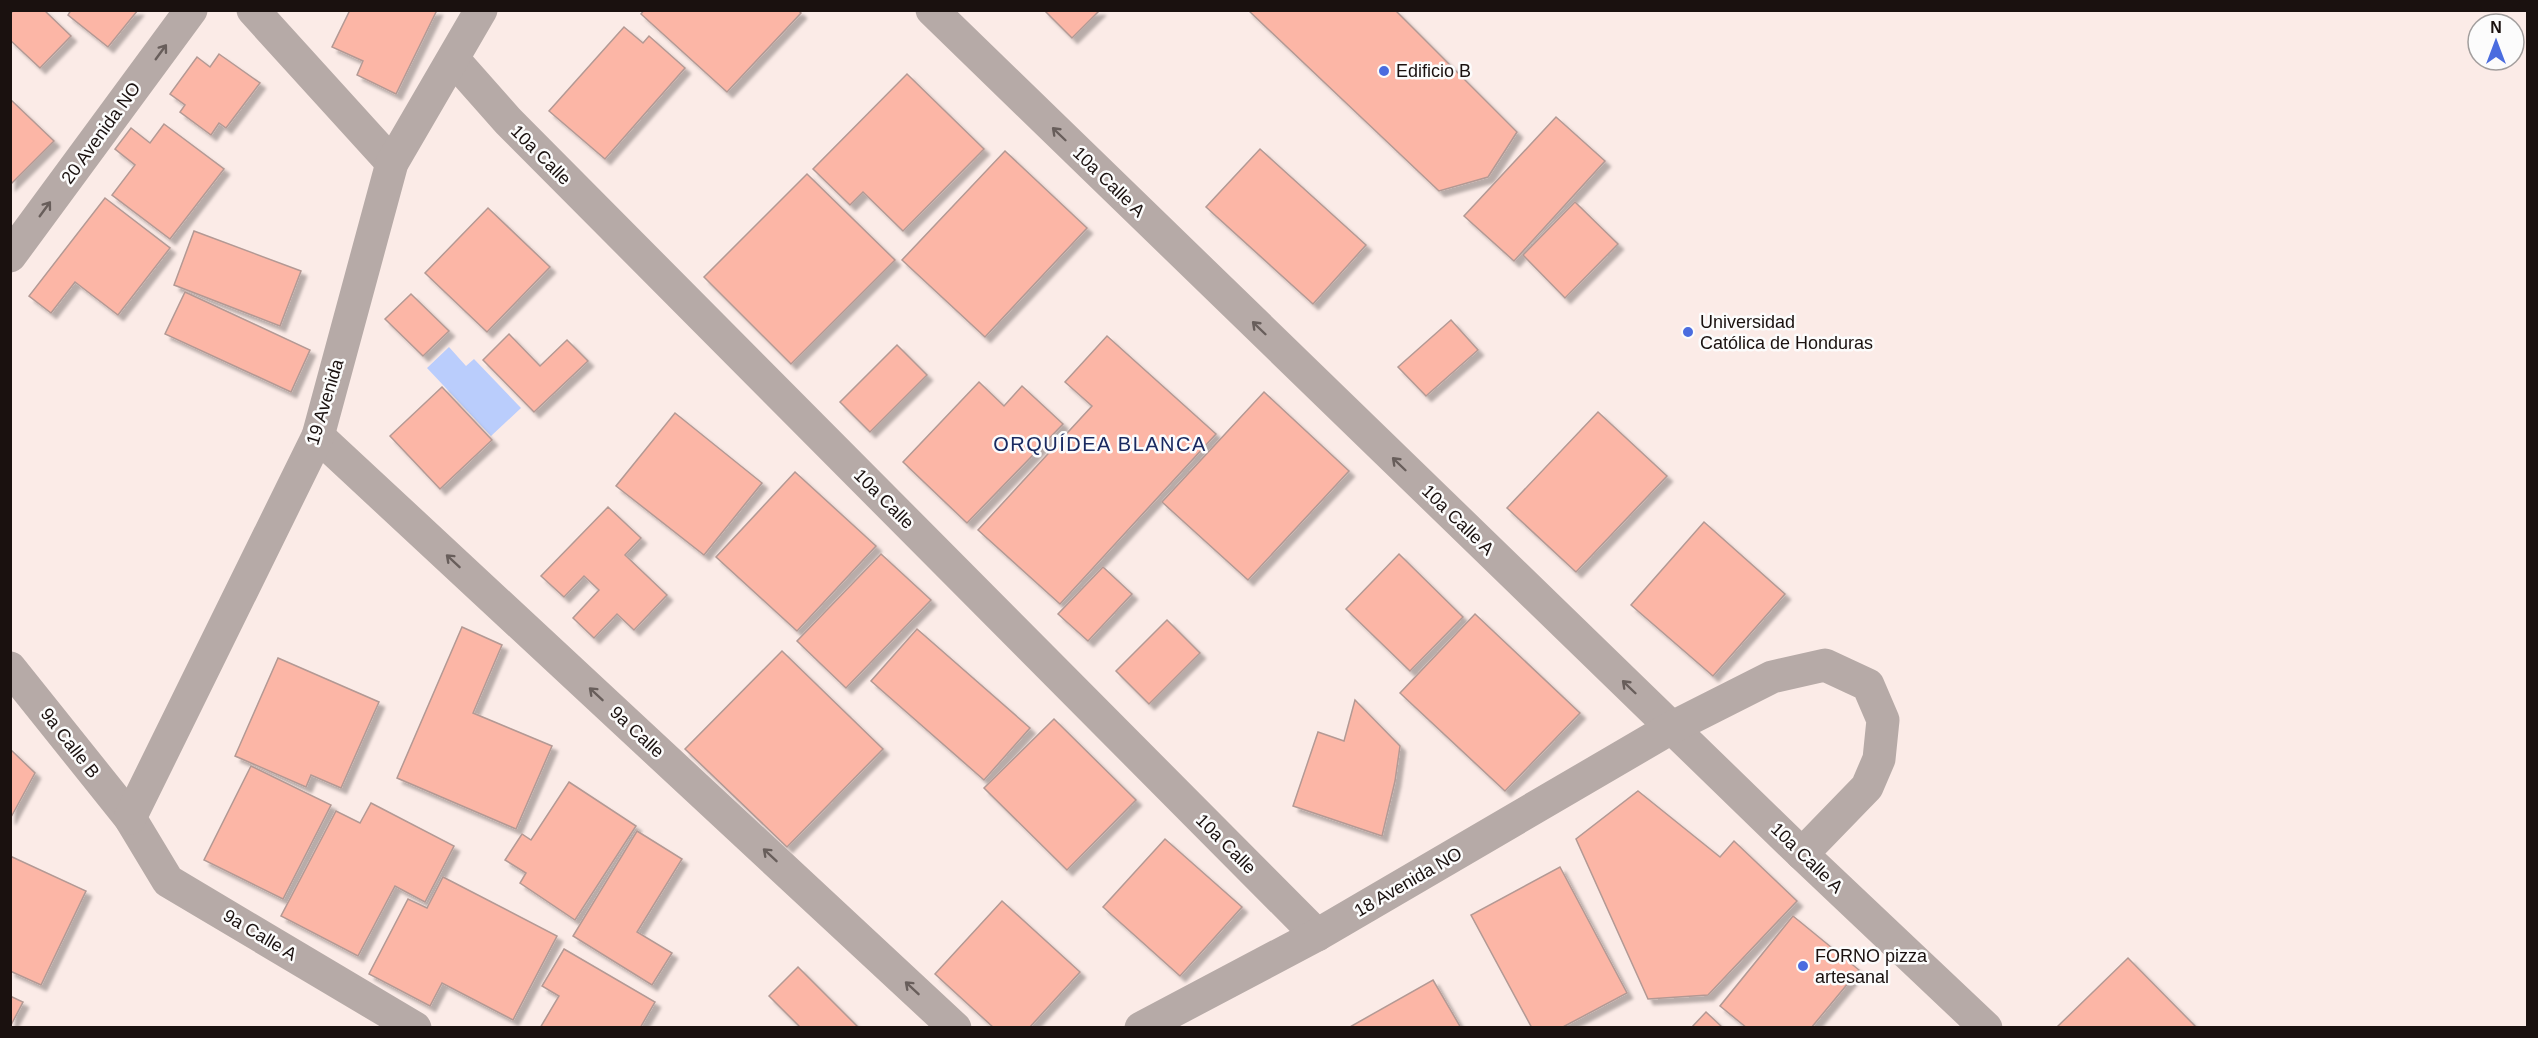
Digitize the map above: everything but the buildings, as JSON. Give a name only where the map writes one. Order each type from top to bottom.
[{"type":"street","name":"20 Avenida NO","points":[[10,256],[191,10]]},
{"type":"street","points":[[253,10],[392,163]]},
{"type":"street","name":"19 Avenida","points":[[129,818],[318,436],[392,163],[454,60],[481,10]]},
{"type":"street","name":"10a Calle A","points":[[932,10],[1671,728],[1986,1028]]},
{"type":"street","name":"10a Calle","points":[[454,60],[508,121],[1317,935]]},
{"type":"street","name":"9a Calle","points":[[318,436],[955,1028]]},
{"type":"street","name":"18 Avenida NO","points":[[1141,1028],[1317,935],[1671,728],[1772,677],[1826,665],[1868,685],[1883,720],[1879,759],[1867,787],[1802,854]]},
{"type":"street","name":"9a Calle B","points":[[10,668],[129,818]]},
{"type":"street","name":"9a Calle A","points":[[129,818],[168,881],[416,1028]]},
{"type":"water","points":[[449,347],[466,366],[474,359],[521,408],[491,436],[427,368]]},
{"type":"place","name":"Edificio B","points":[[1384,71]]},
{"type":"place","name":"Universidad Católica de Honduras","points":[[1688,332]]},
{"type":"place","name":"FORNO pizza artesanal","points":[[1803,966]]},
{"type":"district","name":"ORQUÍDEA BLANCA","points":[[1100,444]]}]
